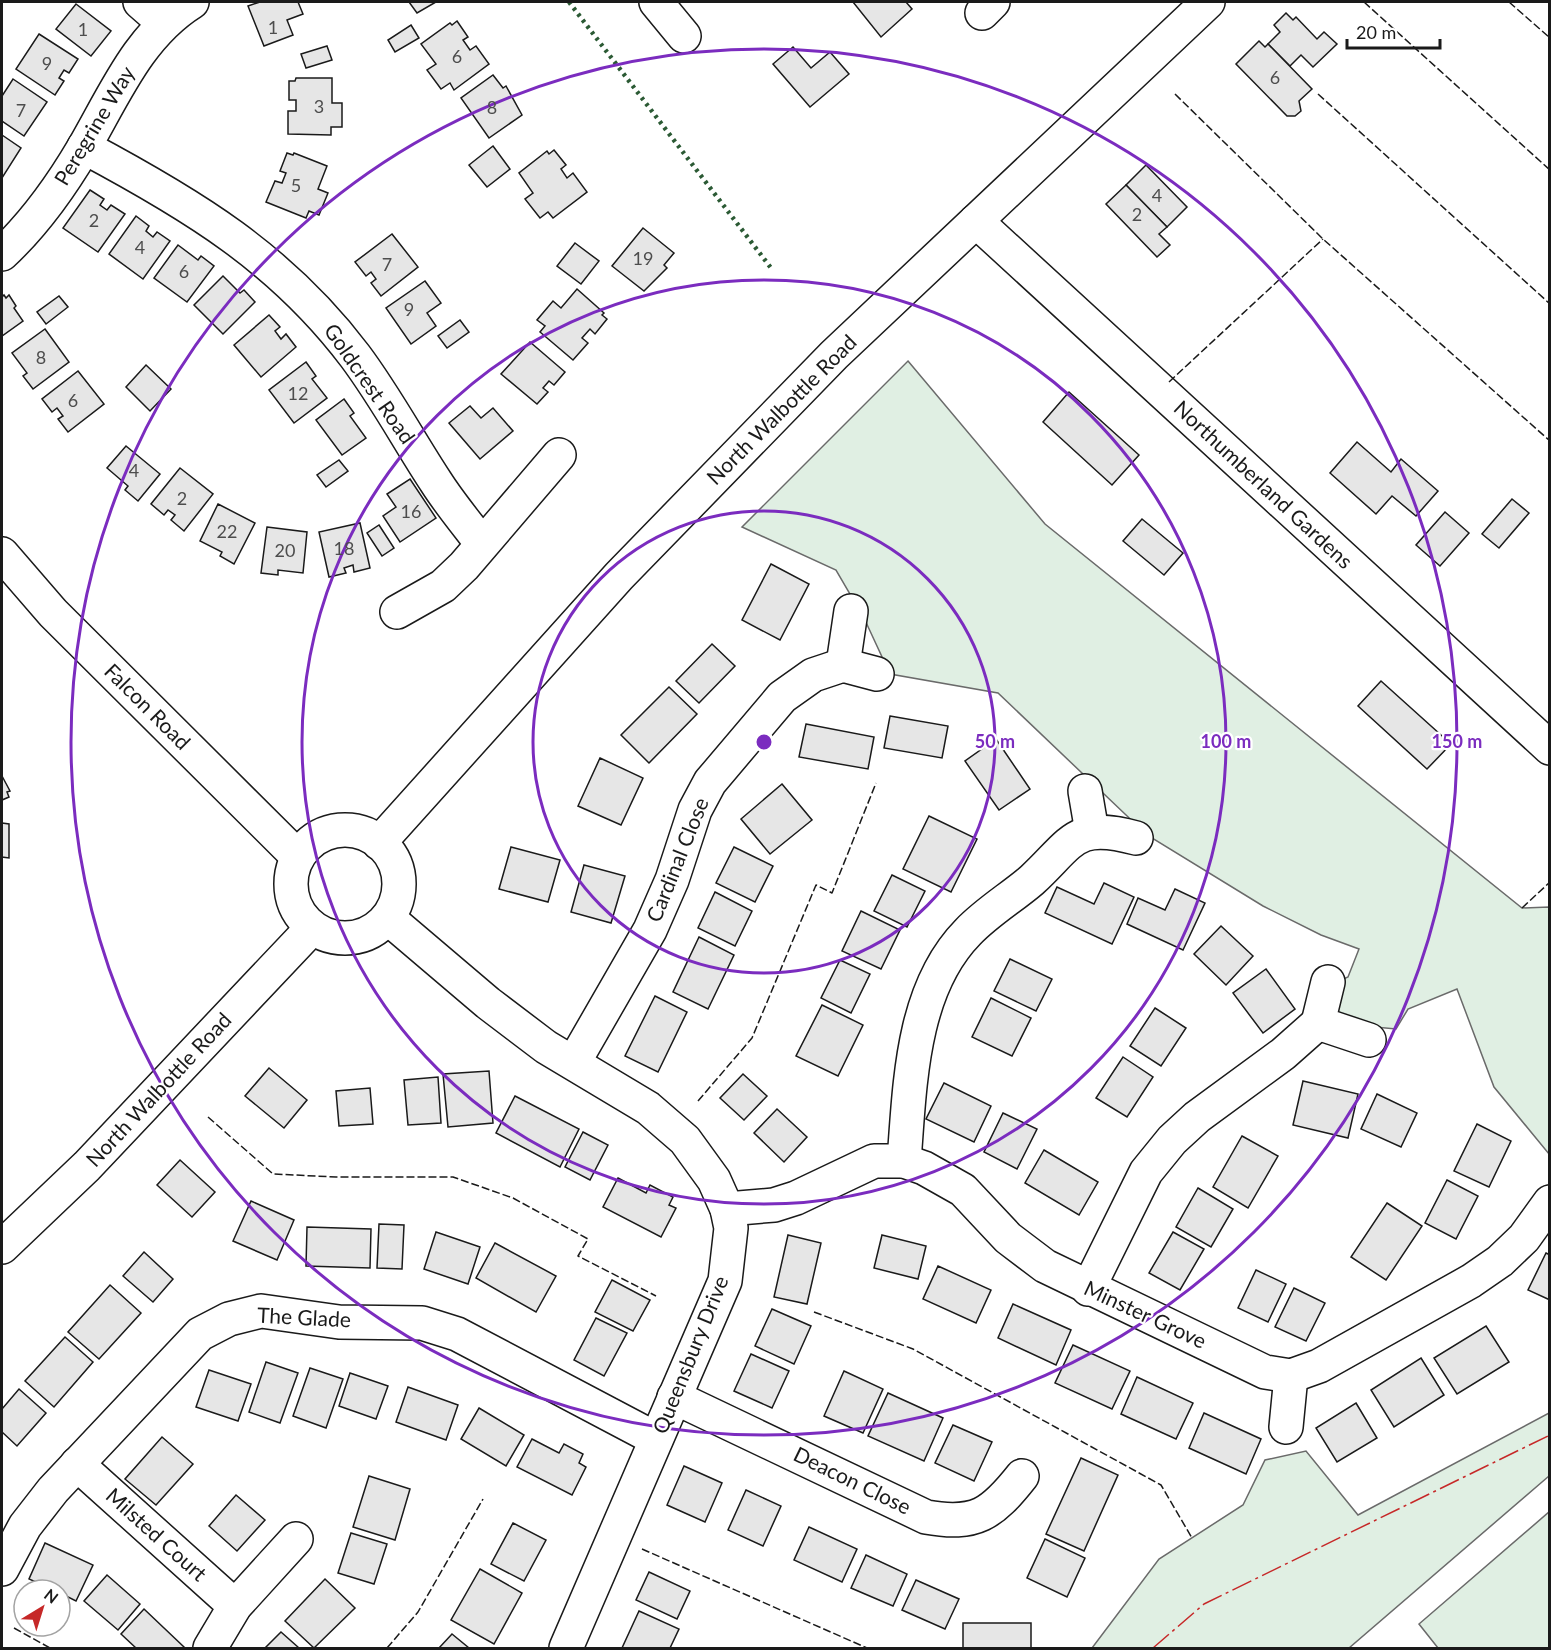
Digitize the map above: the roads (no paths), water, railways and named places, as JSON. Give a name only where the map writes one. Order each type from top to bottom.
[{"type":"street","points":[[140,2],[164,23]]},
{"type":"street","name":"Peregrine Way","points":[[2,254],[42,211],[84,147],[122,79],[143,47],[164,23],[192,2]]},
{"type":"street","points":[[656,2],[684,36]]},
{"type":"street","name":"North Walbottle Road","points":[[379,843],[619,576],[834,355],[1208,2]]},
{"type":"street","name":"Goldcrest Road","points":[[84,147],[206,215],[247,245],[288,281],[355,356],[437,484],[482,544]]},
{"type":"street","name":"Northumberland Gardens","points":[[976,221],[1550,748]]},
{"type":"street","points":[[397,612],[443,586],[559,455]]},
{"type":"street","name":"Falcon Road","points":[[2,554],[53,613],[297,856]]},
{"type":"street","points":[[851,611],[843,665],[878,674]]},
{"type":"street","name":"Cardinal Close","points":[[574,1062],[650,930],[672,880],[695,810],[711,782],[782,697],[813,675],[843,665]]},
{"type":"street","points":[[1085,791],[1092,832]]},
{"type":"street","points":[[344,830],[362,834],[379,843],[393,858],[399,878],[397,899],[388,918],[372,932],[352,938],[331,937],[312,928],[299,914],[292,897],[291,877],[297,856],[325,834],[344,830]]},
{"type":"street","points":[[904,1161],[912,1060],[925,1005],[946,964],[966,933],[1020,891],[1080,834],[1111,832],[1136,838]]},
{"type":"street","name":"Queensbury Drive","points":[[388,918],[488,1003],[546,1047],[648,1108],[685,1140],[714,1180],[727,1209],[731,1228],[725,1281],[566,1648]]},
{"type":"street","name":"North Walbottle Road","points":[[2,1247],[87,1166],[312,928]]},
{"type":"street","points":[[1088,1288],[1146,1172],[1172,1140],[1197,1117],[1283,1054],[1318,1023],[1328,982]]},
{"type":"street","points":[[1318,1023],[1369,1040]]},
{"type":"street","name":"Minster Grove","points":[[727,1209],[774,1204],[796,1198],[874,1161],[904,1161],[924,1168],[963,1190],[1008,1238],[1045,1266],[1265,1372],[1291,1376]]},
{"type":"street","points":[[1286,1427],[1291,1376],[1319,1366],[1471,1281],[1500,1261],[1524,1238],[1550,1202]]},
{"type":"street","name":"The Glade","points":[[2,1569],[25,1526],[77,1464],[200,1334],[229,1319],[261,1311],[339,1322],[422,1323],[457,1334],[656,1439]]},
{"type":"street","name":"Deacon Close","points":[[674,1397],[926,1517],[951,1522],[975,1518],[1000,1504],[1022,1476]]},
{"type":"street","name":"Milsted Court","points":[[77,1464],[235,1606]]},
{"type":"street","points":[[210,1648],[235,1606],[296,1539]]}]
